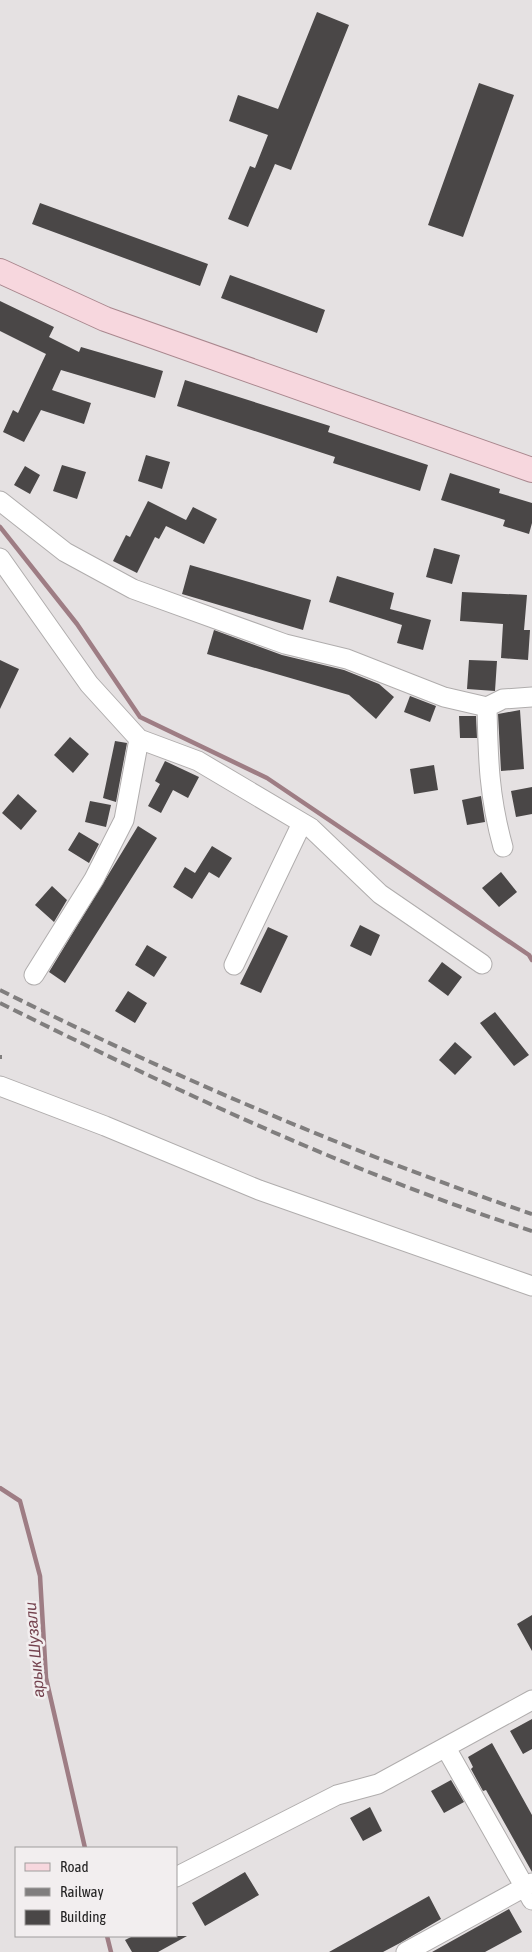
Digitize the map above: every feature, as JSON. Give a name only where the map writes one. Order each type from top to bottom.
[{"type":"main road","points":[[0,271],[105,318],[532,470]]},
{"type":"street","points":[[0,501],[65,552],[133,589],[285,644],[347,659],[444,696],[487,707],[502,699],[532,697]]},
{"type":"street","points":[[0,558],[89,684],[139,739],[198,761],[311,828],[380,894],[482,964]]},
{"type":"street","points":[[487,707],[488,778],[496,822],[504,847]]},
{"type":"street","points":[[34,975],[94,879],[124,820],[139,739]]},
{"type":"street","points":[[234,965],[302,823]]},
{"type":"street","points":[[0,1086],[113,1129],[259,1190],[532,1286]]},
{"type":"street","points":[[178,1876],[337,1795],[378,1784],[532,1700]]},
{"type":"street","points":[[406,1952],[530,1890],[446,1748]]},
{"type":"building","points":[[317,12],[349,25],[291,170],[275,164],[248,227],[228,219],[250,166],[255,168],[268,135],[229,121],[238,95],[278,109]]},
{"type":"building","points":[[479,83],[514,95],[463,237],[428,225]]},
{"type":"building","points":[[40,203],[208,264],[200,286],[32,224]]},
{"type":"building","points":[[230,275],[325,310],[317,333],[221,298]]},
{"type":"building","points":[[0,301],[54,327],[49,337],[79,352],[81,347],[163,371],[155,398],[61,370],[52,390],[91,403],[84,424],[41,410],[24,442],[3,432],[13,410],[18,413],[46,354],[0,331]]},
{"type":"building","points":[[185,380],[330,426],[328,432],[428,465],[420,491],[333,463],[335,457],[177,406]]},
{"type":"building","points":[[146,455],[170,462],[162,489],[138,481]]},
{"type":"building","points":[[62,465],[86,472],[77,499],[53,491]]},
{"type":"building","points":[[25,466],[40,475],[30,494],[14,485]]},
{"type":"building","points":[[450,473],[500,489],[499,493],[532,503],[532,523],[529,534],[503,526],[505,520],[441,500]]},
{"type":"building","points":[[148,501],[186,520],[193,507],[217,519],[204,544],[166,526],[159,539],[155,537],[137,573],[113,561],[126,535],[130,537]]},
{"type":"building","points":[[434,548],[460,555],[452,584],[426,577]]},
{"type":"building","points":[[190,565],[311,600],[303,630],[182,594]]},
{"type":"building","points":[[337,576],[394,593],[390,609],[431,620],[423,650],[397,643],[402,625],[329,602]]},
{"type":"building","points":[[462,592],[527,595],[524,630],[530,630],[528,660],[501,658],[503,624],[460,621]]},
{"type":"building","points":[[214,630],[282,655],[344,670],[379,684],[394,697],[376,719],[349,695],[207,654]]},
{"type":"building","points":[[0,660],[19,669],[0,709]]},
{"type":"building","points":[[469,660],[497,661],[495,691],[467,689]]},
{"type":"building","points":[[410,696],[436,706],[430,722],[404,712]]},
{"type":"building","points":[[520,710],[524,769],[501,771],[498,714]]},
{"type":"building","points":[[459,716],[476,716],[477,738],[460,738]]},
{"type":"building","points":[[70,737],[89,754],[73,773],[54,755]]},
{"type":"building","points":[[115,741],[127,743],[116,802],[103,798]]},
{"type":"building","points":[[165,761],[199,777],[188,798],[173,790],[161,813],[148,806],[160,784],[155,781]]},
{"type":"building","points":[[434,765],[438,790],[414,794],[410,769]]},
{"type":"building","points":[[532,787],[532,814],[516,817],[511,791]]},
{"type":"building","points":[[18,794],[37,811],[21,830],[2,813]]},
{"type":"building","points":[[481,796],[485,822],[467,825],[462,800]]},
{"type":"building","points":[[90,801],[111,805],[106,827],[85,822]]},
{"type":"building","points":[[138,826],[157,838],[65,983],[49,972]]},
{"type":"building","points":[[79,832],[99,844],[89,863],[68,850]]},
{"type":"building","points":[[212,846],[232,858],[219,878],[209,872],[192,899],[173,887],[185,867],[195,873]]},
{"type":"building","points":[[501,872],[517,892],[499,907],[482,888]]},
{"type":"building","points":[[52,886],[67,900],[54,922],[35,905]]},
{"type":"building","points":[[360,925],[380,935],[371,956],[350,946]]},
{"type":"building","points":[[268,927],[288,936],[261,993],[240,984]]},
{"type":"building","points":[[147,945],[167,957],[154,977],[135,965]]},
{"type":"building","points":[[442,962],[462,977],[448,996],[428,981]]},
{"type":"building","points":[[128,991],[147,1003],[135,1023],[115,1011]]},
{"type":"building","points":[[495,1012],[529,1055],[514,1066],[480,1023]]},
{"type":"building","points":[[455,1042],[472,1057],[455,1075],[439,1060]]},
{"type":"building","points":[[532,1615],[532,1651],[517,1624]]},
{"type":"building","points":[[532,1719],[532,1749],[523,1754],[510,1731]]},
{"type":"building","points":[[492,1743],[532,1815],[532,1872],[486,1790],[483,1791],[471,1769],[473,1767],[468,1757]]},
{"type":"building","points":[[451,1780],[464,1802],[444,1813],[431,1791]]},
{"type":"building","points":[[370,1807],[382,1831],[363,1841],[350,1818]]},
{"type":"building","points":[[245,1872],[259,1895],[205,1926],[192,1903]]},
{"type":"building","points":[[429,1896],[441,1919],[400,1943],[383,1952],[329,1952]]},
{"type":"building","points":[[509,1909],[522,1932],[485,1952],[432,1952]]},
{"type":"building","points":[[187,1936],[158,1952],[132,1952],[125,1940],[131,1937]]},
{"type":"waterway","points":[[0,527],[77,624],[140,717],[267,778],[529,955],[532,960]]},
{"type":"waterway","name":"арык Шузали","points":[[0,1488],[20,1501],[40,1576],[46,1678],[85,1847]]},
{"type":"waterway","name":"арык Шузали","points":[[107,1937],[111,1952]]},
{"type":"railway","points":[[0,990],[130,1053],[262,1111],[396,1165],[532,1214]]},
{"type":"railway","points":[[0,1003],[130,1067],[328,1156],[463,1208],[532,1231]]}]
